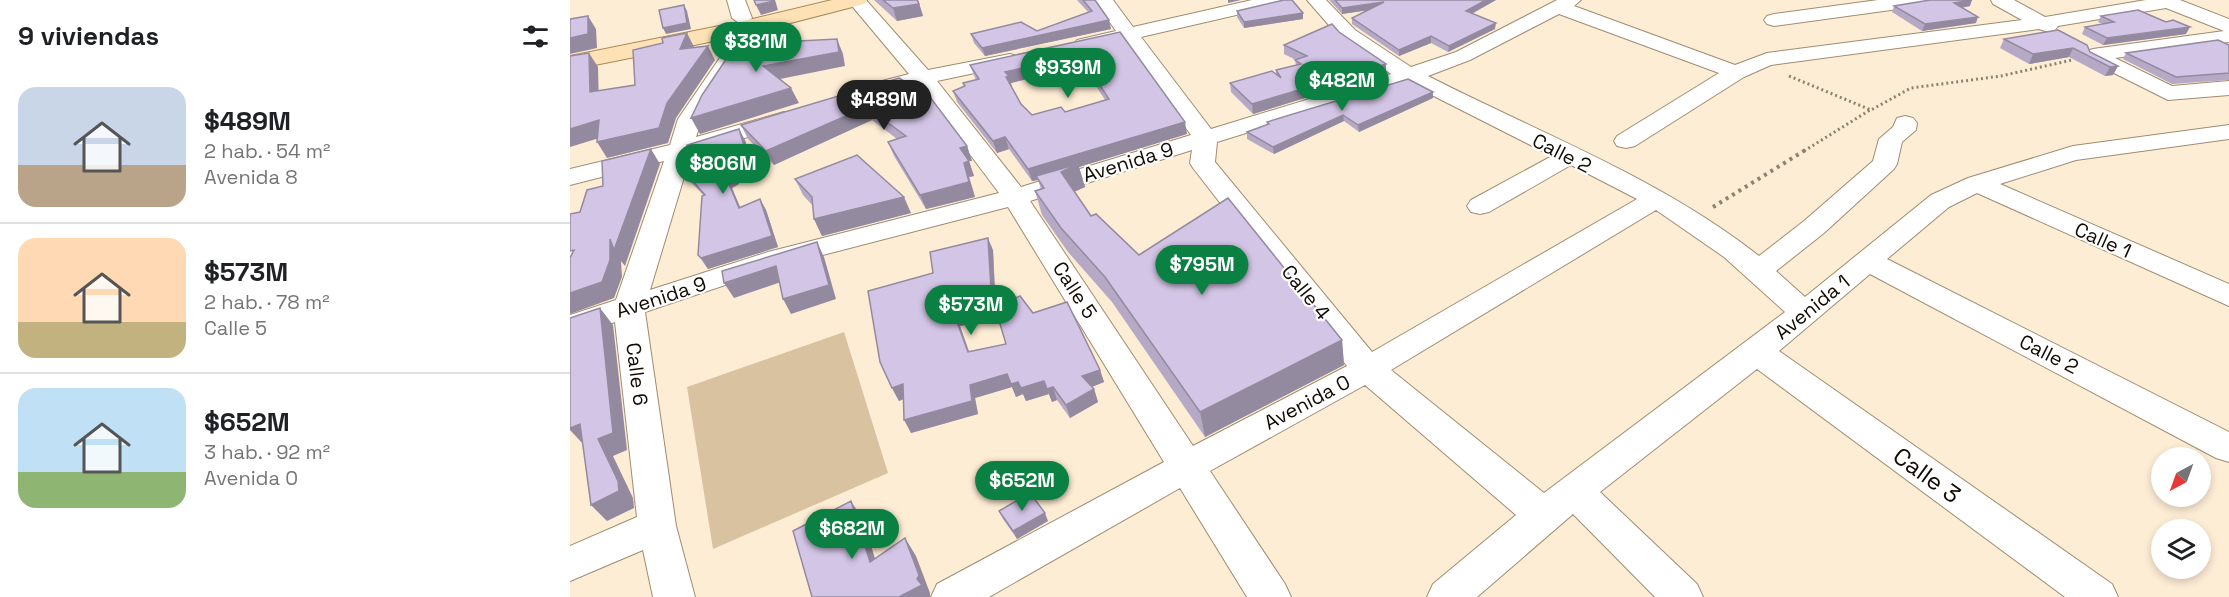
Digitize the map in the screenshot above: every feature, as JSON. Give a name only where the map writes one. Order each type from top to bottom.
[{"type":"main road","points":[[570,53],[814,0]]},
{"type":"main road","points":[[570,63],[740,15],[856,0]]},
{"type":"street","name":"Calle 5","points":[[856,0],[923,78],[1015,197],[1270,597]]},
{"type":"street","points":[[1103,0],[1206,138]]},
{"type":"street","points":[[1060,50],[1277,0]]},
{"type":"street","name":"Calle 2","points":[[1316,0],[1353,39],[1410,75],[1656,200],[1692,221],[1760,270],[1804,313]]},
{"type":"street","points":[[1767,59],[1776,10],[1920,0]]},
{"type":"street","points":[[2000,0],[2168,93],[2229,88]]},
{"type":"street","points":[[1626,141],[1736,72],[1767,59],[2043,23],[2166,1],[2229,26]]},
{"type":"street","points":[[1565,4],[1736,72]]},
{"type":"street","name":"Avenida 9","points":[[570,326],[778,258],[1015,197],[1410,75],[1463,56],[1565,4]]},
{"type":"street","name":"Calle 6","points":[[674,597],[657,526],[629,308],[690,119],[740,43],[740,15]]},
{"type":"street","points":[[2087,48],[2229,36]]},
{"type":"street","points":[[847,99],[923,78],[1029,57]]},
{"type":"street","points":[[570,177],[681,149],[807,112]]},
{"type":"street","points":[[1760,270],[1814,227],[1885,164],[1891,140],[1904,130],[1905,123]]},
{"type":"street","name":"Avenida 1","points":[[1448,597],[1543,515],[1756,352],[1940,201],[1977,183],[2073,153],[2229,132]]},
{"type":"street","name":"Calle 4","points":[[1206,138],[1202,164],[1368,369],[1543,515]]},
{"type":"street","points":[[1480,206],[1569,156]]},
{"type":"street","name":"Calle 1","points":[[1977,183],[2229,296]]},
{"type":"street","name":"Avenida 0","points":[[952,597],[1368,369],[1656,200]]},
{"type":"street","name":"Calle 2","points":[[1868,261],[2229,448]]},
{"type":"street","name":"Calle 3","points":[[1756,352],[2097,597]]},
{"type":"street","points":[[1574,491],[1682,597]]},
{"type":"street","points":[[570,564],[657,526]]},
{"type":"path","points":[[1692,221],[1803,150],[1911,88],[2001,76],[2087,48]]},
{"type":"path","points":[[1767,59],[1792,78],[1871,110]]},
{"type":"shaded area","points":[[844,332],[888,473],[713,549],[687,387]]},
{"type":"building","points":[[754,0],[774,0],[774,1],[756,5]]},
{"type":"building","points":[[883,0],[917,0],[919,4],[893,8]]},
{"type":"building","points":[[1083,0],[1095,0],[1109,20],[982,48],[971,34],[1021,22],[1037,31],[1092,11]]},
{"type":"building","points":[[1292,0],[1303,13],[1244,22],[1237,11]]},
{"type":"building","points":[[1335,0],[1486,0],[1466,11],[1496,23],[1449,46],[1431,36],[1399,50],[1352,18],[1384,2],[1342,8]]},
{"type":"building","points":[[1930,0],[1972,0],[1954,3],[1978,17],[1925,24],[1894,6]]},
{"type":"building","points":[[684,5],[687,23],[663,28],[659,10]]},
{"type":"building","points":[[2138,10],[2166,22],[2173,20],[2190,27],[2107,38],[2085,27],[2114,22],[2101,16]]},
{"type":"building","points":[[588,16],[588,34],[570,38],[570,19]]},
{"type":"building","points":[[1332,24],[1339,32],[1386,64],[1252,104],[1230,83],[1272,71],[1281,78],[1276,70],[1301,64],[1295,60],[1307,56],[1284,45]]},
{"type":"building","points":[[2058,30],[2087,45],[2090,52],[2118,66],[2110,67],[2073,48],[2033,54],[2004,39]]},
{"type":"building","points":[[1120,32],[1185,122],[1028,169],[1005,137],[993,141],[953,91],[965,86],[963,83],[979,79],[970,65]],"holes":[[[1073,61],[1075,64],[1084,61],[1109,99],[1065,112],[1061,107],[1032,115],[1021,104],[1005,72],[1048,62],[1052,67]]]},
{"type":"building","points":[[687,33],[680,49],[708,46],[667,103],[659,128],[597,142],[599,120],[570,129],[570,56],[589,53],[590,92],[635,85],[633,50],[663,43],[662,38]]},
{"type":"building","points":[[837,39],[839,52],[763,66],[791,88],[691,118],[702,95],[733,49],[755,44],[772,55],[780,42]]},
{"type":"building","points":[[2218,40],[2229,45],[2229,73],[2176,77],[2126,53]]},
{"type":"building","points":[[899,78],[930,97],[967,146],[960,148],[969,161],[964,163],[969,182],[920,195],[888,142],[906,136],[866,107],[766,151],[741,125]]},
{"type":"building","points":[[1408,79],[1433,92],[1358,125],[1343,115],[1273,147],[1247,132],[1269,124],[1267,122]]},
{"type":"building","points":[[739,129],[749,163],[732,171],[733,174],[726,177],[739,208],[760,199],[772,236],[701,258],[698,255],[702,196],[705,195],[680,166],[687,145]]},
{"type":"building","points":[[651,149],[614,250],[610,239],[610,260],[602,282],[570,293],[570,258],[574,250],[570,251],[570,214],[580,212],[587,190],[603,186],[602,161]]},
{"type":"building","points":[[857,155],[904,197],[814,219],[812,197],[795,179]]},
{"type":"building","points":[[1078,164],[1061,172],[1091,216],[1096,214],[1139,255],[1228,198],[1342,340],[1200,412],[1105,277],[1061,228],[1035,191],[1044,188],[1036,176]]},
{"type":"building","points":[[988,238],[992,306],[954,314],[968,352],[1006,344],[995,307],[1020,296],[1033,313],[1067,302],[1100,370],[1082,376],[1094,389],[1066,405],[1053,387],[1047,389],[1044,381],[1021,388],[1018,382],[1011,384],[1007,374],[970,385],[972,401],[904,420],[903,384],[892,388],[880,362],[868,291],[933,273],[930,252]]},
{"type":"building","points":[[817,242],[829,285],[783,299],[776,266],[724,283],[722,271]]},
{"type":"building","points":[[600,308],[613,433],[598,439],[618,481],[619,491],[591,505],[580,424],[570,428],[570,318]]},
{"type":"building","points":[[1030,493],[1045,513],[1013,531],[999,511]]},
{"type":"building","points":[[851,501],[870,562],[905,538],[919,575],[917,579],[922,585],[899,597],[812,597],[793,531]]}]
